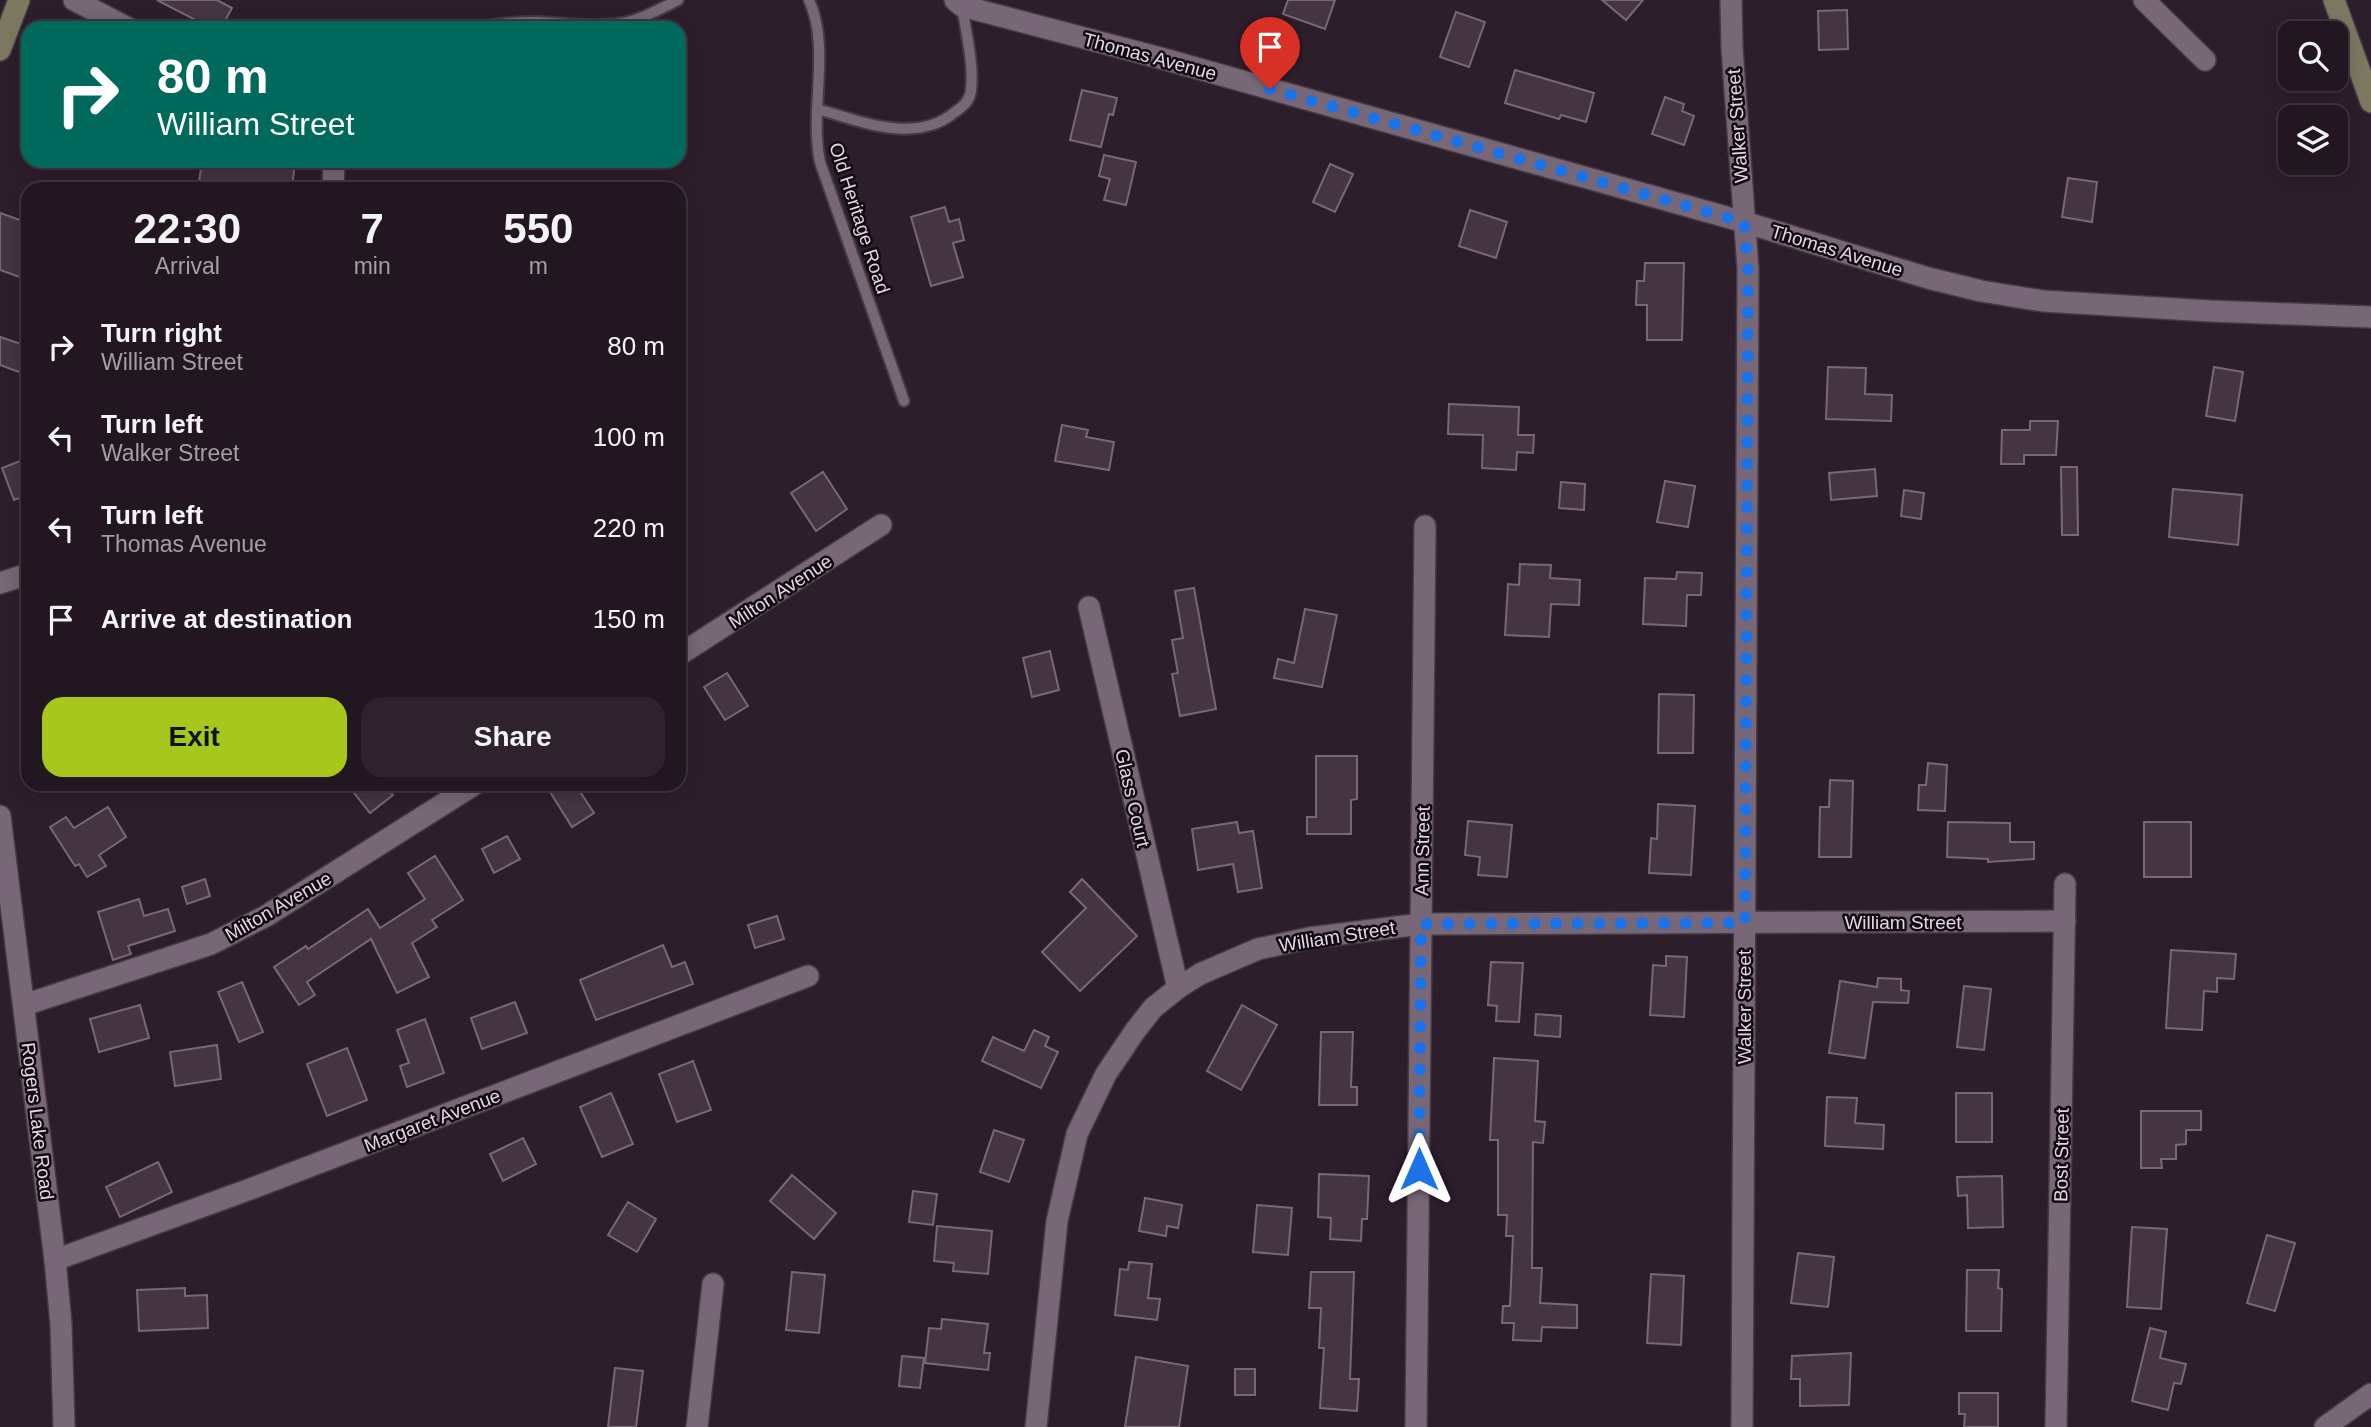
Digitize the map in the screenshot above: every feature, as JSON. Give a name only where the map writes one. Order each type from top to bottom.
[{"type":"street","points":[[0,50],[19,0]]},
{"type":"street","points":[[74,0],[114,21]]},
{"type":"street","points":[[2144,0],[2206,60]]},
{"type":"street","points":[[2334,0],[2371,103]]},
{"type":"street","name":"Walker Street","points":[[1729,1],[1748,268],[1742,1427]]},
{"type":"street","name":"Thomas Avenue","points":[[958,3],[1744,222],[1928,278],[1981,290],[2043,301],[2202,311],[2371,317]]},
{"type":"street","name":"Milton Avenue","points":[[686,650],[881,525]]},
{"type":"street","name":"Ann Street","points":[[1416,1427],[1425,526]]},
{"type":"street","points":[[0,583],[21,576]]},
{"type":"street","name":"Glass Court","points":[[1089,607],[1178,988]]},
{"type":"street","name":"Milton Avenue","points":[[23,1004],[211,944],[266,916],[464,791]]},
{"type":"street","name":"Rogers Lake Road","points":[[0,816],[55,1260],[61,1324],[64,1427]]},
{"type":"street","name":"Bost Street","points":[[2056,1427],[2065,884]]},
{"type":"street","name":"William Street","points":[[1036,1427],[1057,1221],[1077,1134],[1106,1074],[1135,1031],[1153,1008],[1200,974],[1258,949],[1309,938],[1421,924],[2065,921]]},
{"type":"street","name":"Margaret Avenue","points":[[55,1260],[253,1188],[808,976]]},
{"type":"street","points":[[697,1427],[713,1283]]},
{"type":"street","points":[[2325,1427],[2371,1394]]},
{"type":"lane","points":[[630,21],[678,0]]},
{"type":"lane","name":"Old Heritage Road","points":[[809,0],[819,29],[816,143],[820,162],[904,401]]},
{"type":"lane","points":[[817,109],[875,126],[905,129],[932,126],[951,116],[967,103],[971,92],[968,43],[958,3]]},
{"type":"building","points":[[157,0],[217,0],[232,8],[225,21],[198,21]]},
{"type":"building","points":[[1288,0],[1335,0],[1325,29],[1283,14]]},
{"type":"building","points":[[1602,0],[1643,0],[1626,20]]},
{"type":"building","points":[[1847,10],[1848,49],[1819,50],[1818,11]]},
{"type":"building","points":[[1456,12],[1485,22],[1469,67],[1440,57]]},
{"type":"building","points":[[1515,70],[1594,93],[1586,122],[1561,115],[1559,119],[1505,103]]},
{"type":"building","points":[[1082,90],[1117,98],[1113,115],[1109,114],[1101,147],[1070,140]]},
{"type":"building","points":[[1665,97],[1684,104],[1682,111],[1694,116],[1684,145],[1652,134]]},
{"type":"building","points":[[1104,155],[1136,162],[1126,205],[1104,200],[1110,179],[1099,176]]},
{"type":"building","points":[[1330,164],[1353,174],[1335,212],[1313,202]]},
{"type":"building","points":[[201,168],[294,168],[293,182],[199,182]]},
{"type":"building","points":[[2068,178],[2097,182],[2092,222],[2062,217]]},
{"type":"building","points":[[945,207],[949,222],[959,219],[964,240],[953,243],[963,277],[931,286],[911,217]]},
{"type":"building","points":[[1470,210],[1507,222],[1496,258],[1459,246]]},
{"type":"building","points":[[0,213],[21,220],[21,278],[0,270]]},
{"type":"building","points":[[1645,263],[1684,263],[1682,340],[1647,340],[1647,305],[1636,305],[1637,281],[1644,281]]},
{"type":"building","points":[[0,337],[21,344],[19,372],[0,365]]},
{"type":"building","points":[[1828,367],[1866,368],[1865,394],[1892,395],[1891,421],[1826,419]]},
{"type":"building","points":[[2214,367],[2243,372],[2235,421],[2206,416]]},
{"type":"building","points":[[1449,404],[1519,407],[1518,435],[1534,435],[1533,453],[1517,452],[1516,470],[1482,468],[1483,435],[1448,434]]},
{"type":"building","points":[[2030,421],[2058,421],[2056,455],[2024,455],[2024,464],[2001,464],[2002,430],[2030,430]]},
{"type":"building","points":[[1062,425],[1088,430],[1086,437],[1114,442],[1109,470],[1055,461]]},
{"type":"building","points":[[21,461],[21,498],[14,500],[2,468]]},
{"type":"building","points":[[2061,467],[2077,467],[2078,535],[2062,535]]},
{"type":"building","points":[[1875,469],[1877,496],[1831,500],[1829,473]]},
{"type":"building","points":[[823,472],[847,509],[816,531],[791,493]]},
{"type":"building","points":[[1665,481],[1695,486],[1688,527],[1657,522]]},
{"type":"building","points":[[1561,482],[1585,484],[1584,510],[1559,508]]},
{"type":"building","points":[[2173,489],[2242,495],[2238,545],[2169,537]]},
{"type":"building","points":[[1904,490],[1924,493],[1921,519],[1901,516]]},
{"type":"building","points":[[1520,564],[1551,565],[1550,578],[1580,580],[1579,605],[1551,604],[1549,637],[1505,635],[1508,584],[1519,585]]},
{"type":"building","points":[[1677,572],[1702,573],[1701,595],[1687,595],[1686,626],[1643,624],[1645,578],[1676,579]]},
{"type":"building","points":[[1194,588],[1216,709],[1180,716],[1172,674],[1178,673],[1172,640],[1183,638],[1175,591]]},
{"type":"building","points":[[1305,609],[1337,615],[1322,687],[1274,678],[1278,659],[1294,663]]},
{"type":"building","points":[[1050,651],[1059,690],[1032,697],[1023,658]]},
{"type":"building","points":[[727,673],[748,706],[725,720],[704,687]]},
{"type":"building","points":[[1659,694],[1694,695],[1693,753],[1658,753]]},
{"type":"building","points":[[1316,756],[1357,756],[1357,799],[1351,800],[1351,834],[1307,834],[1307,817],[1316,817]]},
{"type":"building","points":[[1928,763],[1947,765],[1945,811],[1918,810],[1919,785],[1926,785]]},
{"type":"building","points":[[1830,780],[1853,781],[1851,857],[1819,857],[1820,807],[1829,807]]},
{"type":"building","points":[[353,791],[390,791],[393,795],[370,813]]},
{"type":"building","points":[[549,791],[580,791],[594,813],[572,827]]},
{"type":"building","points":[[1658,804],[1695,806],[1691,875],[1649,873],[1651,838],[1657,839]]},
{"type":"building","points":[[108,807],[126,837],[99,855],[106,866],[87,877],[79,864],[75,866],[50,827],[66,817],[74,828]]},
{"type":"building","points":[[1468,821],[1512,825],[1507,877],[1478,875],[1480,857],[1465,855]]},
{"type":"building","points":[[1237,822],[1239,833],[1253,831],[1262,888],[1238,892],[1233,864],[1198,870],[1192,829]]},
{"type":"building","points":[[1948,822],[2010,823],[2010,842],[2034,842],[2034,859],[1988,862],[1988,859],[1947,857]]},
{"type":"building","points":[[2144,822],[2191,822],[2191,877],[2144,877]]},
{"type":"building","points":[[507,836],[520,859],[494,873],[482,849]]},
{"type":"building","points":[[435,856],[463,900],[432,920],[437,927],[412,943],[429,977],[397,993],[371,939],[307,982],[315,995],[299,1005],[274,967],[306,946],[308,949],[368,909],[380,928],[425,899],[408,873]]},
{"type":"building","points":[[205,879],[210,896],[187,904],[182,887]]},
{"type":"building","points":[[1082,879],[1137,936],[1080,991],[1042,952],[1086,908],[1070,892]]},
{"type":"building","points":[[139,899],[144,916],[168,909],[175,931],[128,946],[131,954],[113,960],[98,912]]},
{"type":"building","points":[[777,916],[784,939],[755,948],[748,925]]},
{"type":"building","points":[[663,945],[672,967],[685,962],[693,984],[596,1020],[580,980]]},
{"type":"building","points":[[2171,950],[2236,954],[2234,979],[2217,978],[2217,992],[2204,991],[2202,1030],[2166,1028]]},
{"type":"building","points":[[1666,956],[1687,957],[1684,1017],[1650,1015],[1653,965],[1666,966]]},
{"type":"building","points":[[1491,962],[1523,963],[1519,1022],[1496,1021],[1497,1006],[1488,1005]]},
{"type":"building","points":[[1878,978],[1901,979],[1901,990],[1909,991],[1908,1003],[1873,1002],[1865,1058],[1829,1053],[1840,981],[1877,987]]},
{"type":"building","points":[[242,982],[263,1032],[239,1042],[218,992]]},
{"type":"building","points":[[1964,986],[1991,989],[1984,1050],[1957,1047]]},
{"type":"building","points":[[515,1002],[527,1033],[482,1049],[471,1018]]},
{"type":"building","points":[[140,1005],[149,1038],[99,1052],[90,1019]]},
{"type":"building","points":[[1242,1005],[1277,1025],[1241,1090],[1207,1071]]},
{"type":"building","points":[[1536,1014],[1561,1016],[1560,1037],[1535,1035]]},
{"type":"building","points":[[425,1019],[444,1073],[407,1087],[400,1066],[409,1063],[397,1030]]},
{"type":"building","points":[[1034,1030],[1049,1037],[1045,1046],[1058,1052],[1041,1088],[982,1061],[993,1037],[1024,1051]]},
{"type":"building","points":[[1321,1032],[1353,1032],[1351,1087],[1357,1087],[1357,1105],[1319,1105]]},
{"type":"building","points":[[217,1045],[221,1079],[175,1086],[170,1052]]},
{"type":"building","points":[[347,1048],[367,1100],[327,1116],[307,1064]]},
{"type":"building","points":[[1494,1058],[1538,1061],[1535,1121],[1545,1122],[1543,1143],[1533,1142],[1532,1268],[1542,1268],[1540,1303],[1577,1305],[1577,1328],[1542,1327],[1541,1341],[1513,1340],[1514,1323],[1502,1323],[1503,1306],[1510,1306],[1513,1236],[1506,1236],[1507,1215],[1498,1215],[1498,1140],[1490,1140]]},
{"type":"building","points":[[693,1061],[711,1110],[677,1122],[659,1074]]},
{"type":"building","points":[[611,1093],[633,1144],[602,1157],[580,1107]]},
{"type":"building","points":[[1956,1093],[1992,1093],[1992,1142],[1956,1142]]},
{"type":"building","points":[[1827,1097],[1857,1098],[1855,1123],[1884,1125],[1883,1149],[1825,1146]]},
{"type":"building","points":[[2141,1111],[2201,1111],[2201,1130],[2186,1130],[2186,1144],[2176,1145],[2176,1159],[2161,1159],[2162,1168],[2141,1168]]},
{"type":"building","points":[[994,1130],[1024,1140],[1009,1182],[980,1172]]},
{"type":"building","points":[[523,1138],[536,1164],[503,1181],[490,1154]]},
{"type":"building","points":[[158,1162],[172,1192],[120,1217],[106,1187]]},
{"type":"building","points":[[1319,1174],[1369,1176],[1367,1219],[1362,1219],[1361,1241],[1330,1239],[1331,1218],[1318,1217]]},
{"type":"building","points":[[792,1175],[836,1213],[814,1239],[770,1201]]},
{"type":"building","points":[[2002,1176],[2003,1227],[1968,1228],[1967,1195],[1958,1196],[1957,1177]]},
{"type":"building","points":[[913,1191],[937,1194],[933,1225],[909,1222]]},
{"type":"building","points":[[1145,1198],[1182,1205],[1178,1228],[1167,1226],[1166,1236],[1139,1231]]},
{"type":"building","points":[[628,1202],[656,1219],[637,1252],[608,1235]]},
{"type":"building","points":[[1257,1205],[1292,1208],[1288,1255],[1253,1252]]},
{"type":"building","points":[[937,1226],[992,1231],[988,1274],[953,1271],[954,1263],[934,1261]]},
{"type":"building","points":[[2132,1227],[2167,1229],[2161,1309],[2127,1307]]},
{"type":"building","points":[[2267,1235],[2295,1243],[2275,1311],[2247,1303]]},
{"type":"building","points":[[1798,1253],[1834,1257],[1828,1307],[1791,1303]]},
{"type":"building","points":[[1129,1262],[1152,1264],[1148,1298],[1160,1299],[1157,1320],[1115,1315],[1120,1269],[1128,1270]]},
{"type":"building","points":[[1967,1270],[1999,1270],[1998,1288],[2002,1289],[2001,1331],[1966,1331]]},
{"type":"building","points":[[792,1272],[825,1275],[819,1333],[786,1330]]},
{"type":"building","points":[[1311,1272],[1354,1272],[1350,1379],[1359,1379],[1357,1411],[1320,1408],[1324,1348],[1319,1348],[1321,1308],[1309,1308]]},
{"type":"building","points":[[1651,1274],[1684,1276],[1681,1345],[1647,1343]]},
{"type":"building","points":[[185,1288],[185,1296],[207,1295],[208,1328],[139,1331],[137,1290]]},
{"type":"building","points":[[942,1319],[988,1324],[984,1353],[990,1353],[988,1370],[925,1363],[929,1328],[941,1329]]},
{"type":"building","points":[[2150,1328],[2166,1332],[2160,1358],[2186,1364],[2181,1384],[2174,1383],[2168,1410],[2132,1401]]},
{"type":"building","points":[[1851,1353],[1849,1405],[1800,1406],[1800,1379],[1791,1379],[1792,1356]]},
{"type":"building","points":[[902,1356],[924,1358],[920,1388],[899,1386]]},
{"type":"building","points":[[1136,1357],[1188,1366],[1179,1427],[1125,1427]]},
{"type":"building","points":[[615,1368],[643,1371],[636,1427],[608,1427]]},
{"type":"building","points":[[1235,1369],[1255,1369],[1255,1395],[1235,1395]]},
{"type":"building","points":[[1959,1393],[1998,1393],[1998,1427],[1964,1427],[1965,1414],[1959,1414]]},
{"type":"route","points":[[1270,89],[1744,222],[1748,268],[1745,923],[1421,924],[1419,1169]]}]
